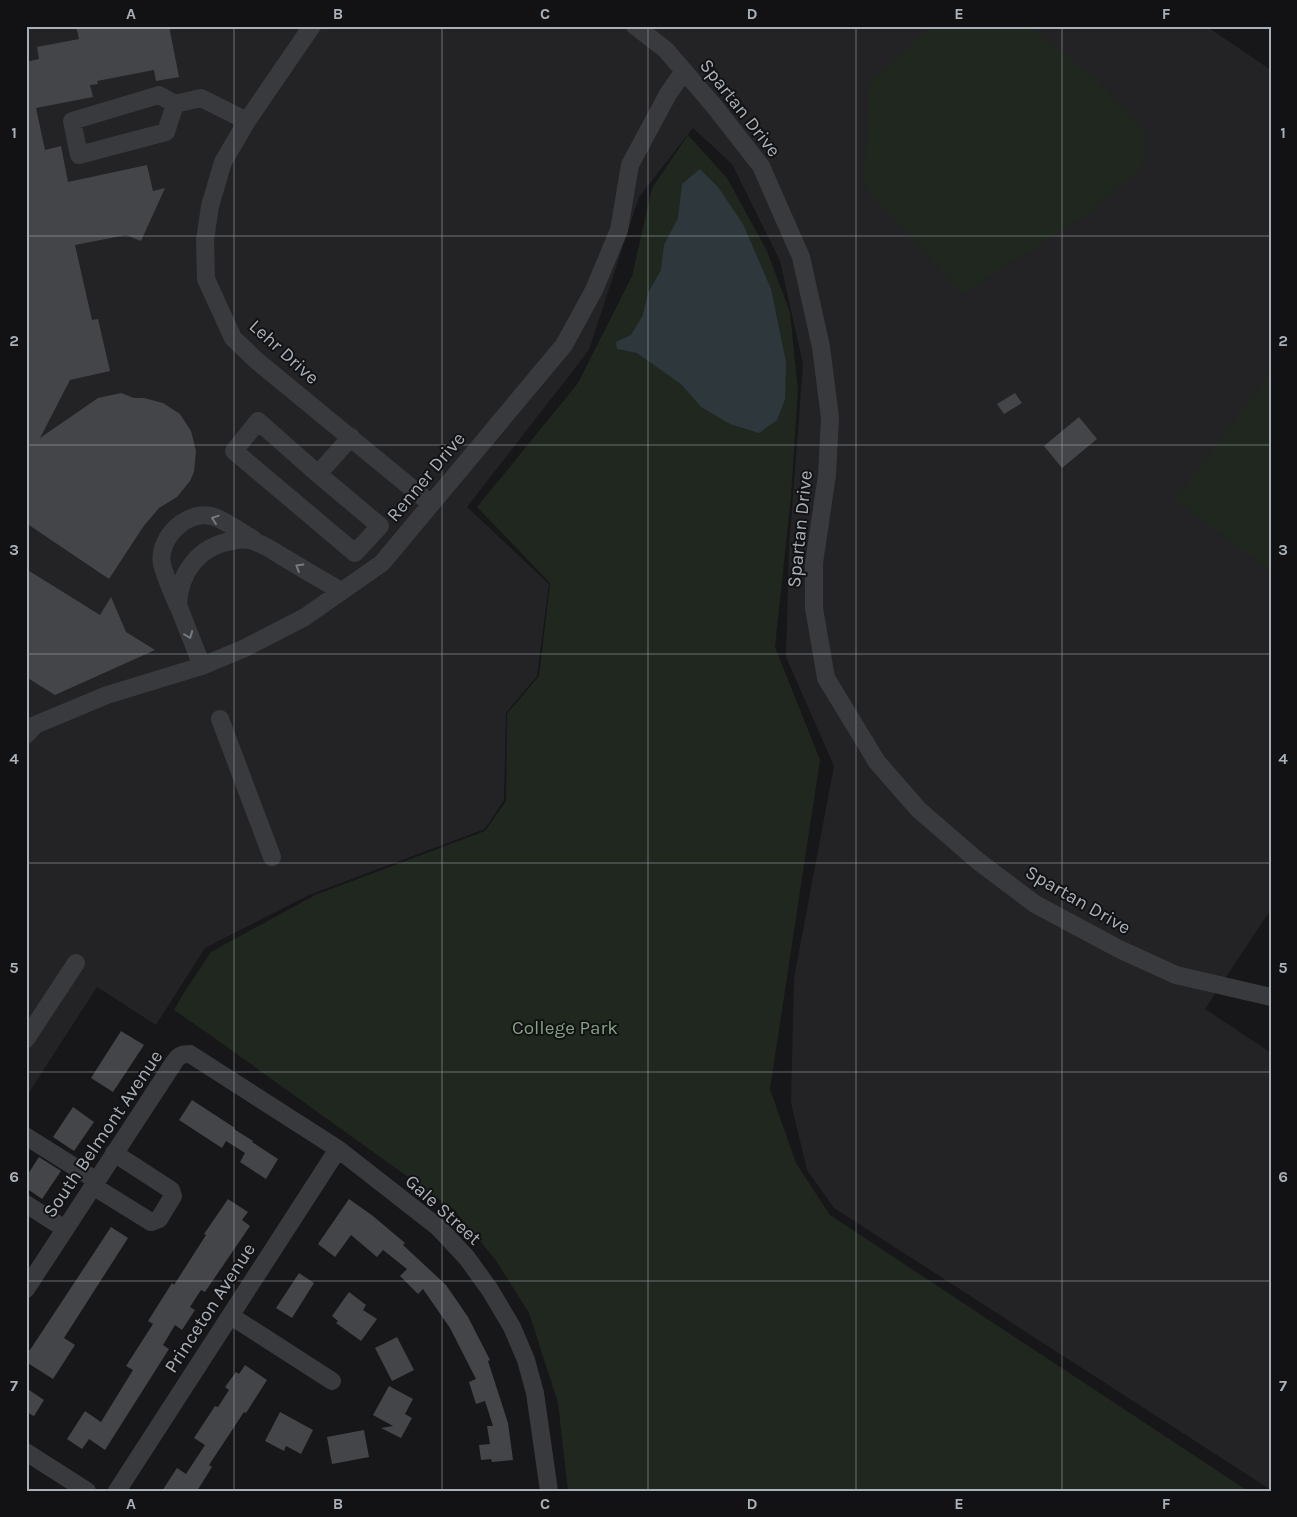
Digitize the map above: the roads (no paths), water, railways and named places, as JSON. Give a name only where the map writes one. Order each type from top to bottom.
[{"type":"street","name":"Lehr Drive","points":[[312,26],[247,121],[223,162],[210,206],[204,242],[206,279],[233,338],[257,361],[432,504]]},
{"type":"street","name":"Spartan Drive","points":[[636,26],[666,50],[684,70],[761,166],[801,257],[821,347],[830,418],[827,475],[814,563],[814,608],[826,678],[877,762],[919,810],[978,861],[1035,904],[1119,949],[1176,975],[1271,997]]},
{"type":"street","name":"Renner Drive","points":[[29,725],[107,695],[202,666],[245,648],[305,617],[382,563],[564,345],[594,290],[619,230],[630,165],[668,94],[684,70]]},
{"type":"street","points":[[175,104],[166,132],[80,155],[72,121],[159,95],[175,104],[201,98],[247,121]]},
{"type":"street","points":[[258,422],[318,474],[380,526],[354,553],[234,451],[258,422]]},
{"type":"street","points":[[318,474],[351,437]]},
{"type":"street","points":[[202,666],[162,564],[167,540],[177,527],[191,518],[199,516],[216,517],[341,592]]},
{"type":"street","points":[[178,606],[178,595],[185,575],[190,566],[205,551],[220,544],[236,540],[258,542]]},
{"type":"street","points":[[220,719],[272,857]]},
{"type":"street","points":[[26,1039],[76,962]]},
{"type":"street","name":"Gale Street","points":[[184,1054],[196,1057],[338,1149],[439,1228],[467,1258],[490,1290],[512,1327],[526,1360],[535,1393],[549,1491]]},
{"type":"street","name":"South Belmont Avenue","points":[[29,1280],[65,1229],[175,1061],[184,1054]]},
{"type":"street","points":[[26,1138],[152,1222],[159,1219],[173,1196],[171,1190],[114,1153]]},
{"type":"street","name":"Princeton Avenue","points":[[117,1491],[338,1149]]},
{"type":"street","points":[[26,1204],[65,1229]]},
{"type":"street","points":[[231,1316],[332,1381]]},
{"type":"street","points":[[26,1452],[87,1491]]},
{"type":"park label","name":"College Park","points":[[565,1028]]}]
